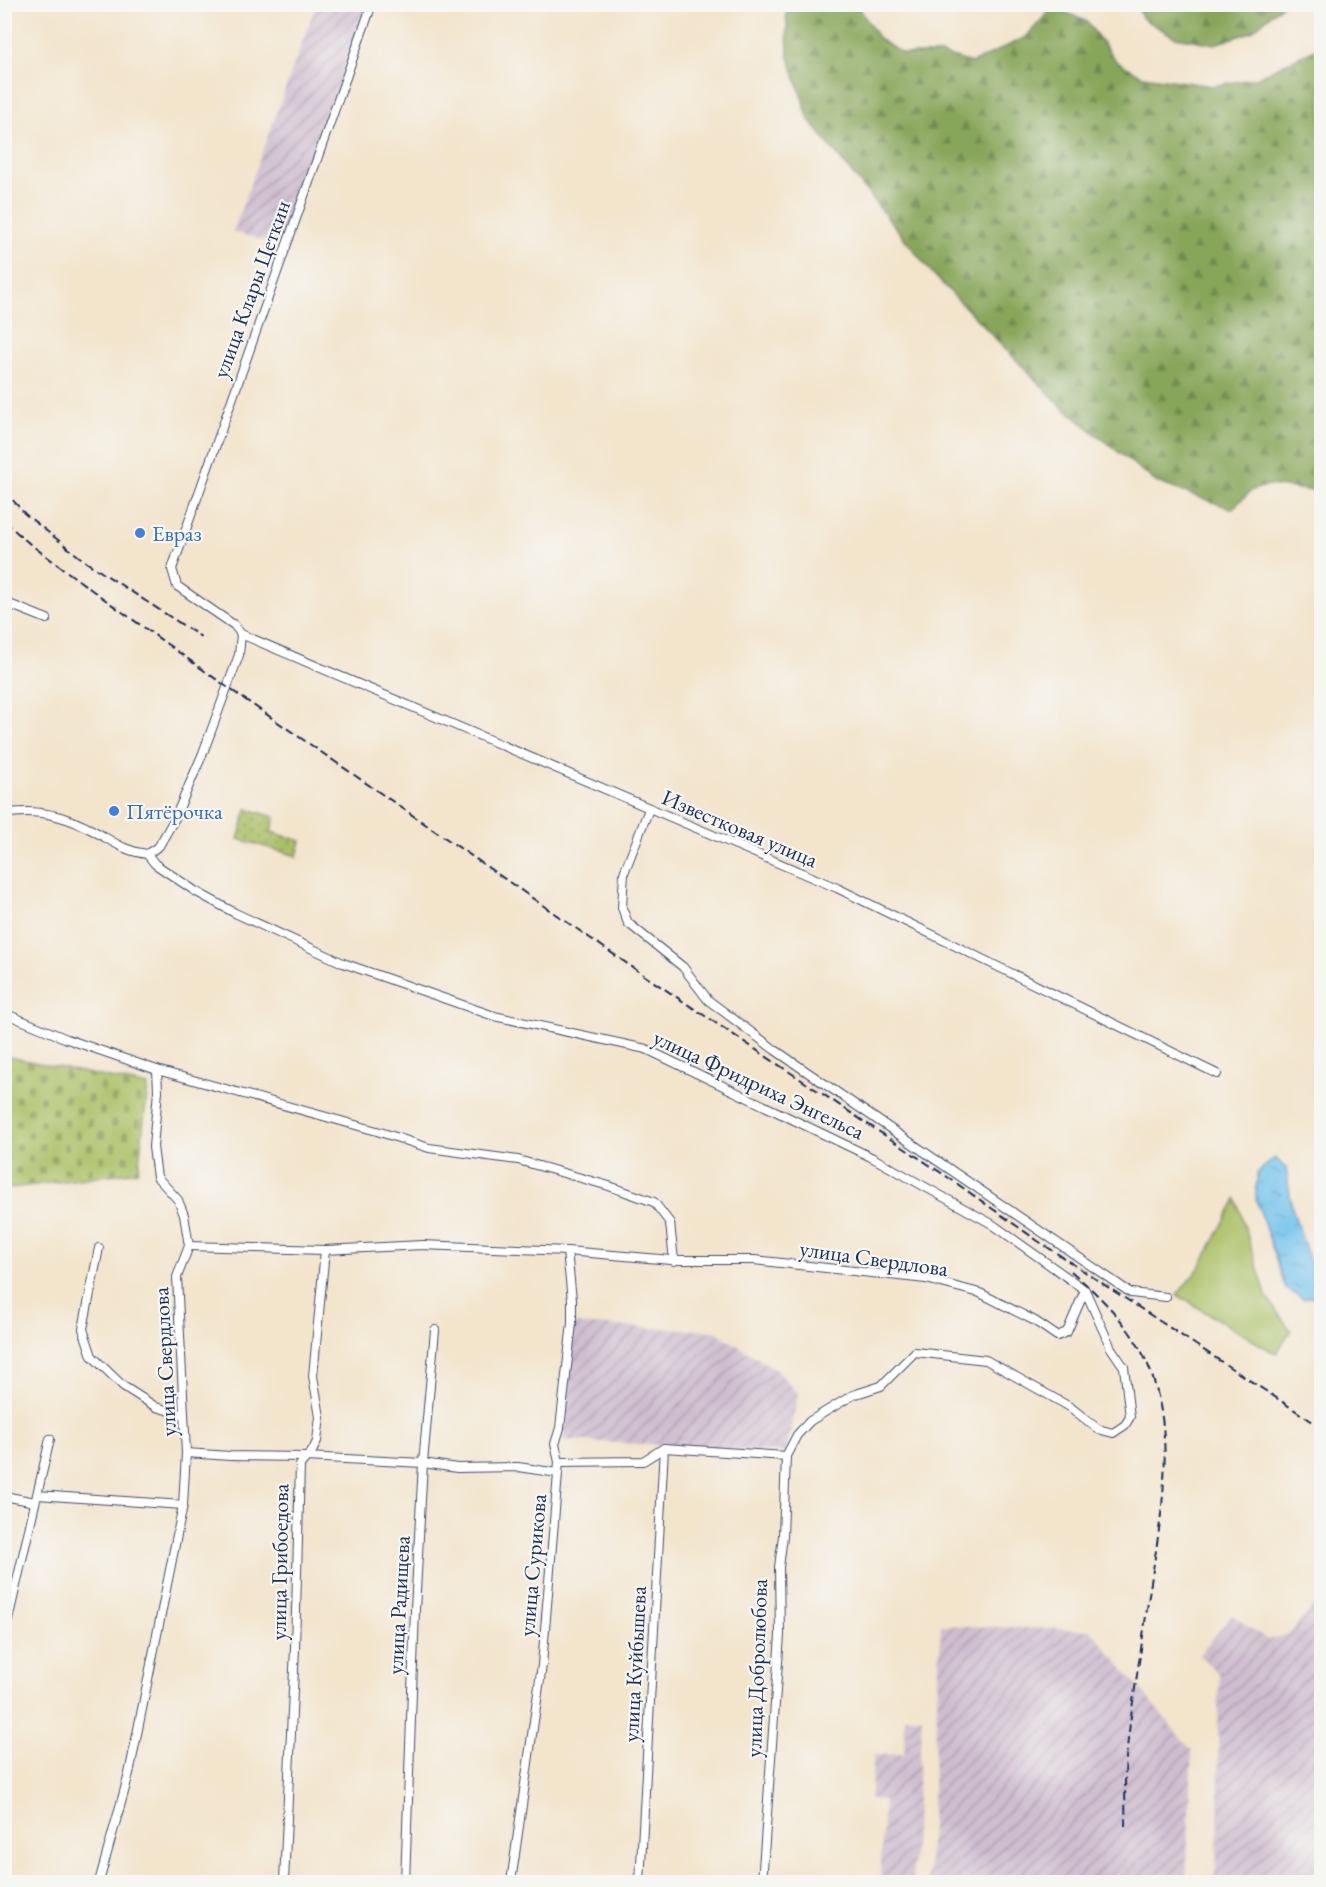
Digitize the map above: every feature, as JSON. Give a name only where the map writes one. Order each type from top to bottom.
[{"type":"street","name":"улица Клары Цеткин","points":[[241,634],[234,625],[177,586],[172,569],[372,4]]},
{"type":"street","points":[[4,602],[47,618]]},
{"type":"street","name":"Известковая улица","points":[[241,634],[837,888],[1218,1074]]},
{"type":"street","points":[[147,854],[159,846],[175,818],[203,753],[239,655],[241,634]]},
{"type":"street","points":[[649,809],[624,873],[622,908],[628,923],[683,967],[708,1000],[775,1050],[1131,1293],[1166,1297]]},
{"type":"street","name":"улица Фридриха Энгельса","points":[[4,814],[19,811],[40,812],[84,825],[132,852],[147,854],[155,864],[195,891],[235,913],[343,963],[494,1016],[646,1049],[883,1164],[992,1224],[1085,1290]]},
{"type":"street","points":[[4,1013],[67,1040],[157,1070],[377,1131],[429,1148],[518,1160],[609,1186],[654,1202],[670,1223],[674,1260]]},
{"type":"street","points":[[157,1070],[158,1091],[153,1147],[157,1178],[178,1200],[184,1215],[189,1246]]},
{"type":"street","name":"улица Свердлова","points":[[99,1882],[129,1773],[183,1505],[186,1453],[177,1277],[189,1246],[325,1250],[422,1245],[567,1251],[674,1260],[754,1260],[926,1279],[980,1293],[1035,1321],[1057,1336],[1067,1332],[1085,1290]]},
{"type":"street","points":[[99,1248],[82,1329],[92,1356],[123,1386],[156,1407],[184,1415]]},
{"type":"street","name":"улица Грибоедова","points":[[284,1882],[295,1648],[300,1465],[313,1450],[317,1441],[320,1417],[313,1376],[325,1250]]},
{"type":"street","name":"улица Сурикова","points":[[511,1882],[542,1665],[559,1462],[555,1444],[560,1428],[572,1323],[567,1251]]},
{"type":"street","points":[[559,1462],[643,1461],[664,1448],[786,1456],[797,1435],[810,1421],[853,1395],[881,1386],[915,1352],[986,1360],[1070,1407],[1098,1429],[1113,1433],[1125,1425],[1130,1417],[1124,1367],[1085,1290]]},
{"type":"street","name":"улица Радищева","points":[[405,1882],[415,1610],[423,1463],[435,1330]]},
{"type":"street","points":[[4,1637],[50,1439]]},
{"type":"street","name":"улица Куйбышева","points":[[640,1882],[664,1448]]},
{"type":"street","points":[[186,1453],[423,1463],[457,1468],[518,1467],[558,1473]]},
{"type":"street","name":"улица Добролюбова","points":[[762,1882],[780,1635],[779,1567],[783,1536],[786,1456]]},
{"type":"street","points":[[4,1496],[183,1505]]},
{"type":"shaded area","points":[[316,5],[367,5],[282,245],[233,232]]},
{"type":"shaded area","points":[[573,1324],[715,1331],[776,1370],[798,1394],[786,1452],[564,1440]]},
{"type":"shaded area","points":[[1316,1602],[1322,1604],[1321,1882],[1215,1882],[1219,1805],[1218,1700],[1220,1675],[1199,1655],[1232,1615],[1268,1640],[1291,1633]]},
{"type":"shaded area","points":[[941,1625],[1091,1630],[1192,1751],[1186,1882],[928,1882]]},
{"type":"shaded area","points":[[905,1717],[922,1717],[912,1882],[880,1882],[884,1801],[870,1798],[874,1755],[904,1754]]},
{"type":"green space","points":[[786,5],[857,5],[879,39],[903,54],[941,54],[972,63],[1026,37],[1053,7],[1086,21],[1117,62],[1143,76],[1213,86],[1256,78],[1321,46],[1321,492],[1269,485],[1252,490],[1232,509],[1156,482],[1062,407],[932,273],[809,120],[788,54]]},
{"type":"green space","points":[[1143,5],[1282,5],[1251,32],[1215,44],[1175,37],[1143,19],[1139,11]]},
{"type":"green space","points":[[247,809],[275,817],[271,832],[301,841],[297,856],[238,839]]},
{"type":"green space","points":[[5,1056],[148,1086],[138,1171],[5,1189]]},
{"type":"green space","points":[[1236,1199],[1267,1298],[1291,1331],[1276,1354],[1177,1295],[1200,1267]]},
{"type":"water","points":[[1275,1158],[1286,1168],[1292,1208],[1321,1295],[1304,1299],[1286,1289],[1256,1199],[1257,1173]]},
{"type":"railway","points":[[4,490],[25,514],[86,562],[201,637]]},
{"type":"railway","points":[[4,521],[30,544],[93,591],[227,687],[645,976],[949,1178],[1038,1241],[1322,1428]]},
{"type":"railway","points":[[1071,1271],[1105,1303],[1134,1338],[1148,1365],[1158,1395],[1163,1425],[1164,1487],[1128,1739],[1125,1766],[1125,1826]]},
{"type":"place","name":"Евраз","points":[[140,533]]},
{"type":"place","name":"Пятёрочка","points":[[114,811]]}]
